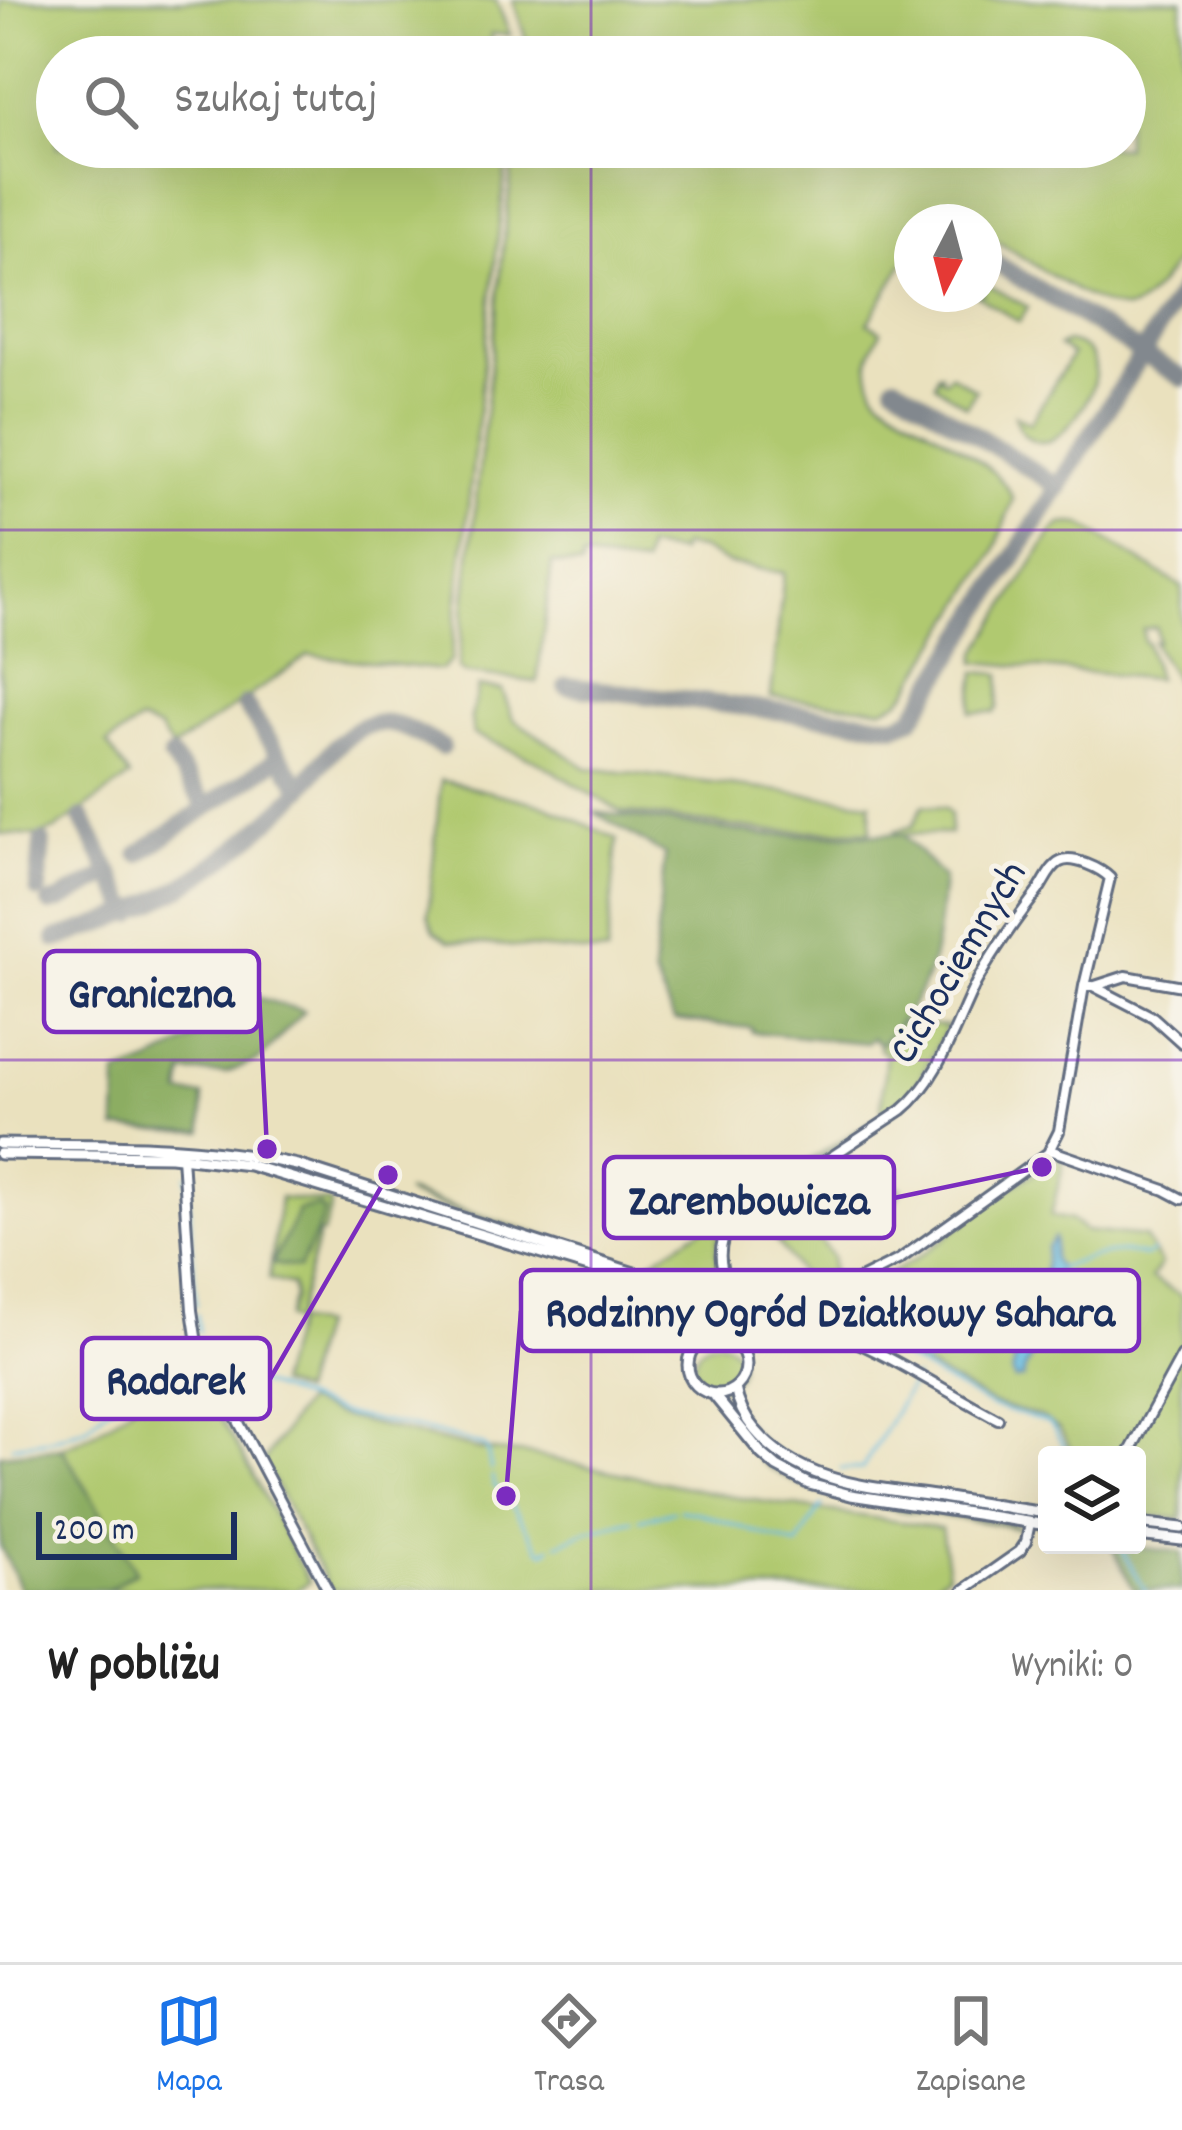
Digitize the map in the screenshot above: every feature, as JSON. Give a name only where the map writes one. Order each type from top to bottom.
[{"type":"main road","points":[[0,1149],[177,1146],[297,1165],[624,1279],[648,1293],[687,1337],[692,1350],[689,1374],[700,1389],[713,1394],[736,1388]]},
{"type":"main road","points":[[0,1149],[182,1156],[270,1170],[634,1273],[714,1336],[740,1347],[746,1369],[736,1388],[738,1404],[760,1436],[787,1459],[854,1484],[1038,1512]]},
{"type":"main road","points":[[692,1350],[714,1336]]},
{"type":"main road","points":[[713,1394],[761,1454],[809,1484],[851,1496],[1038,1523]]},
{"type":"main road","points":[[1146,1524],[1182,1528]]},
{"type":"main road","points":[[1146,1536],[1182,1540]]},
{"type":"street","name":"Cichociemnych","points":[[714,1336],[728,1325],[731,1311],[719,1256],[730,1224],[918,1095],[993,953],[1026,903],[1064,860],[1101,870],[1110,878],[1089,986]]},
{"type":"street","points":[[1089,986],[1126,976],[1182,986]]},
{"type":"street","points":[[1089,986],[1153,1016],[1182,1042]]},
{"type":"street","points":[[740,1347],[746,1329],[764,1312],[852,1283],[900,1259],[1026,1172],[1050,1150],[1059,1131],[1089,986]]},
{"type":"street","points":[[1050,1150],[1182,1199]]},
{"type":"street","points":[[182,1156],[200,1363],[229,1403],[328,1590]]},
{"type":"street","points":[[764,1312],[779,1322],[817,1326],[851,1340],[998,1419]]},
{"type":"street","points":[[1133,1446],[1182,1356]]},
{"type":"street","points":[[964,1590],[1020,1551],[1030,1522]]},
{"type":"green space","points":[[0,0],[496,0],[510,35],[36,36],[36,168],[506,168],[451,661],[441,670],[309,655],[172,749],[159,729],[140,722],[107,744],[130,777],[55,830],[38,836],[0,834]]},
{"type":"green space","points":[[513,0],[1182,0],[1182,251],[1147,298],[1133,308],[1120,309],[1081,294],[1002,245],[1002,204],[894,204],[894,279],[868,323],[881,331],[869,364],[871,379],[879,396],[991,470],[1013,499],[994,553],[899,701],[883,708],[771,697],[784,573],[729,564],[701,549],[681,546],[679,552],[646,548],[643,565],[583,558],[581,566],[552,563],[537,682],[464,673],[458,668],[512,168],[1146,168],[1146,36],[525,36]]},
{"type":"green space","points":[[1002,293],[1028,307],[1019,322],[1002,311]]},
{"type":"green space","points":[[1066,342],[1083,348],[1092,358],[1093,385],[1067,427],[1049,441],[1036,441],[1020,429],[1015,415],[1030,423],[1072,355],[1059,346]]},
{"type":"green space","points":[[938,373],[945,380],[950,374],[976,390],[966,406],[935,384]]},
{"type":"green space","points":[[1071,523],[1081,524],[1182,587],[1182,681],[1175,680],[1158,652],[1156,627],[1143,629],[1157,679],[976,662],[1052,532]]},
{"type":"green space","points":[[976,672],[1001,674],[995,712],[971,712]]},
{"type":"green space","points":[[478,687],[502,690],[513,719],[587,768],[871,802],[871,831],[769,831],[621,812],[537,761],[473,734],[471,718]]},
{"type":"green space","points":[[441,780],[544,805],[617,839],[607,954],[449,941],[434,931],[428,915]]},
{"type":"green space","points":[[923,805],[945,808],[950,814],[950,834],[895,834],[913,826]]},
{"type":"green space","points":[[594,812],[767,835],[903,834],[943,878],[930,968],[912,1005],[880,1045],[872,1038],[866,1043],[674,1020],[653,973],[665,855]]},
{"type":"green space","points":[[246,994],[304,1011],[259,1060],[226,1073],[184,1073],[181,1094],[203,1096],[203,1132],[116,1129],[117,1075],[152,1062],[242,1012]]},
{"type":"green space","points":[[901,1023],[947,1026],[912,1095],[885,1116],[881,1109],[886,1054],[879,1049]]},
{"type":"green space","points":[[877,1118],[727,1222],[717,1254],[727,1318],[701,1320],[675,1287],[642,1267]]},
{"type":"green space","points":[[1053,1159],[1064,1161],[1051,1216],[1071,1220],[1085,1231],[1144,1237],[1161,1264],[1151,1278],[1182,1296],[1182,1519],[1146,1516],[1146,1446],[1069,1446],[1060,1430],[1042,1417],[993,1404],[845,1326],[782,1311],[839,1296],[894,1271]]},
{"type":"green space","points":[[843,1161],[902,1188],[881,1228],[802,1191]]},
{"type":"green space","points":[[405,1192],[623,1261],[662,1282],[625,1265]]},
{"type":"green space","points":[[280,1198],[330,1203],[331,1207],[323,1233],[319,1233],[295,1321],[320,1326],[300,1393],[277,1384],[295,1323],[287,1318],[294,1297],[292,1285],[269,1279]]},
{"type":"green space","points":[[790,1200],[832,1257],[831,1277],[810,1287],[762,1221]]},
{"type":"green space","points":[[318,1206],[323,1217],[299,1268],[273,1264],[298,1210]]},
{"type":"green space","points":[[717,1342],[733,1349],[740,1365],[733,1381],[717,1388],[701,1381],[694,1365],[701,1349]]},
{"type":"green space","points":[[187,1353],[194,1374],[309,1582],[297,1590],[108,1590],[135,1571],[62,1448],[114,1420]]},
{"type":"green space","points":[[304,1402],[344,1417],[481,1450],[528,1454],[734,1497],[941,1528],[948,1573],[926,1590],[331,1590],[263,1462]]},
{"type":"green space","points":[[733,1409],[772,1451],[814,1476],[863,1489],[1038,1516],[1038,1520],[868,1494],[820,1482],[773,1457]]},
{"type":"green space","points":[[62,1448],[136,1571],[108,1590],[21,1590],[0,1545],[0,1454]]},
{"type":"green space","points":[[829,1495],[1013,1524],[1020,1529],[852,1502]]},
{"type":"green space","points":[[1146,1548],[1182,1552],[1182,1590],[1134,1590],[1116,1554],[1146,1554]]},
{"type":"water","points":[[1054,1238],[1053,1260],[1059,1268],[1047,1293],[1034,1351],[1023,1378],[1015,1380],[1018,1344],[1008,1332],[1017,1321],[1031,1318],[1033,1312],[1025,1300],[1031,1289],[1042,1288],[1047,1247]]},
{"type":"waterway","points":[[187,1175],[196,1305]]},
{"type":"waterway","points":[[1057,1269],[1100,1255],[1153,1252]]},
{"type":"waterway","points":[[757,1282],[767,1297]]},
{"type":"waterway","points":[[922,1366],[966,1323],[1031,1283]]},
{"type":"waterway","points":[[778,1313],[823,1320],[990,1406],[1047,1422],[1064,1446]]},
{"type":"waterway","points":[[197,1315],[199,1331]]},
{"type":"waterway","points":[[12,1445],[50,1440],[86,1428],[107,1408],[146,1385],[192,1333]]},
{"type":"waterway","points":[[205,1364],[347,1415],[484,1446],[491,1470]]},
{"type":"waterway","points":[[841,1469],[862,1469],[915,1377]]},
{"type":"waterway","points":[[492,1477],[540,1549],[551,1547]]},
{"type":"waterway","points":[[680,1510],[797,1546],[822,1505]]},
{"type":"waterway","points":[[640,1519],[674,1511]]},
{"type":"waterway","points":[[558,1544],[633,1520]]},
{"type":"waterway","points":[[1124,1554],[1145,1590]]},
{"type":"taxiway","points":[[1002,267],[1182,378]]},
{"type":"taxiway","points":[[567,686],[896,725],[913,718],[1182,290]]},
{"type":"taxiway","points":[[895,384],[1059,487]]},
{"type":"taxiway","points":[[245,705],[302,789]]},
{"type":"taxiway","points":[[56,939],[153,903],[206,871],[286,805],[333,750],[364,726],[394,725],[442,747]]},
{"type":"taxiway","points":[[171,757],[207,807]]},
{"type":"taxiway","points":[[139,854],[280,757]]},
{"type":"taxiway","points":[[82,818],[132,914]]},
{"type":"taxiway","points":[[38,890],[42,842]]},
{"type":"taxiway","points":[[50,903],[111,874]]},
{"type":"place","name":"Graniczna","points":[[267,1149]]},
{"type":"place","name":"Zarembowicza","points":[[1042,1167]]},
{"type":"place","name":"Radarek","points":[[388,1175]]},
{"type":"place","name":"Rodzinny Ogród Działkowy Sahara","points":[[506,1496]]}]
